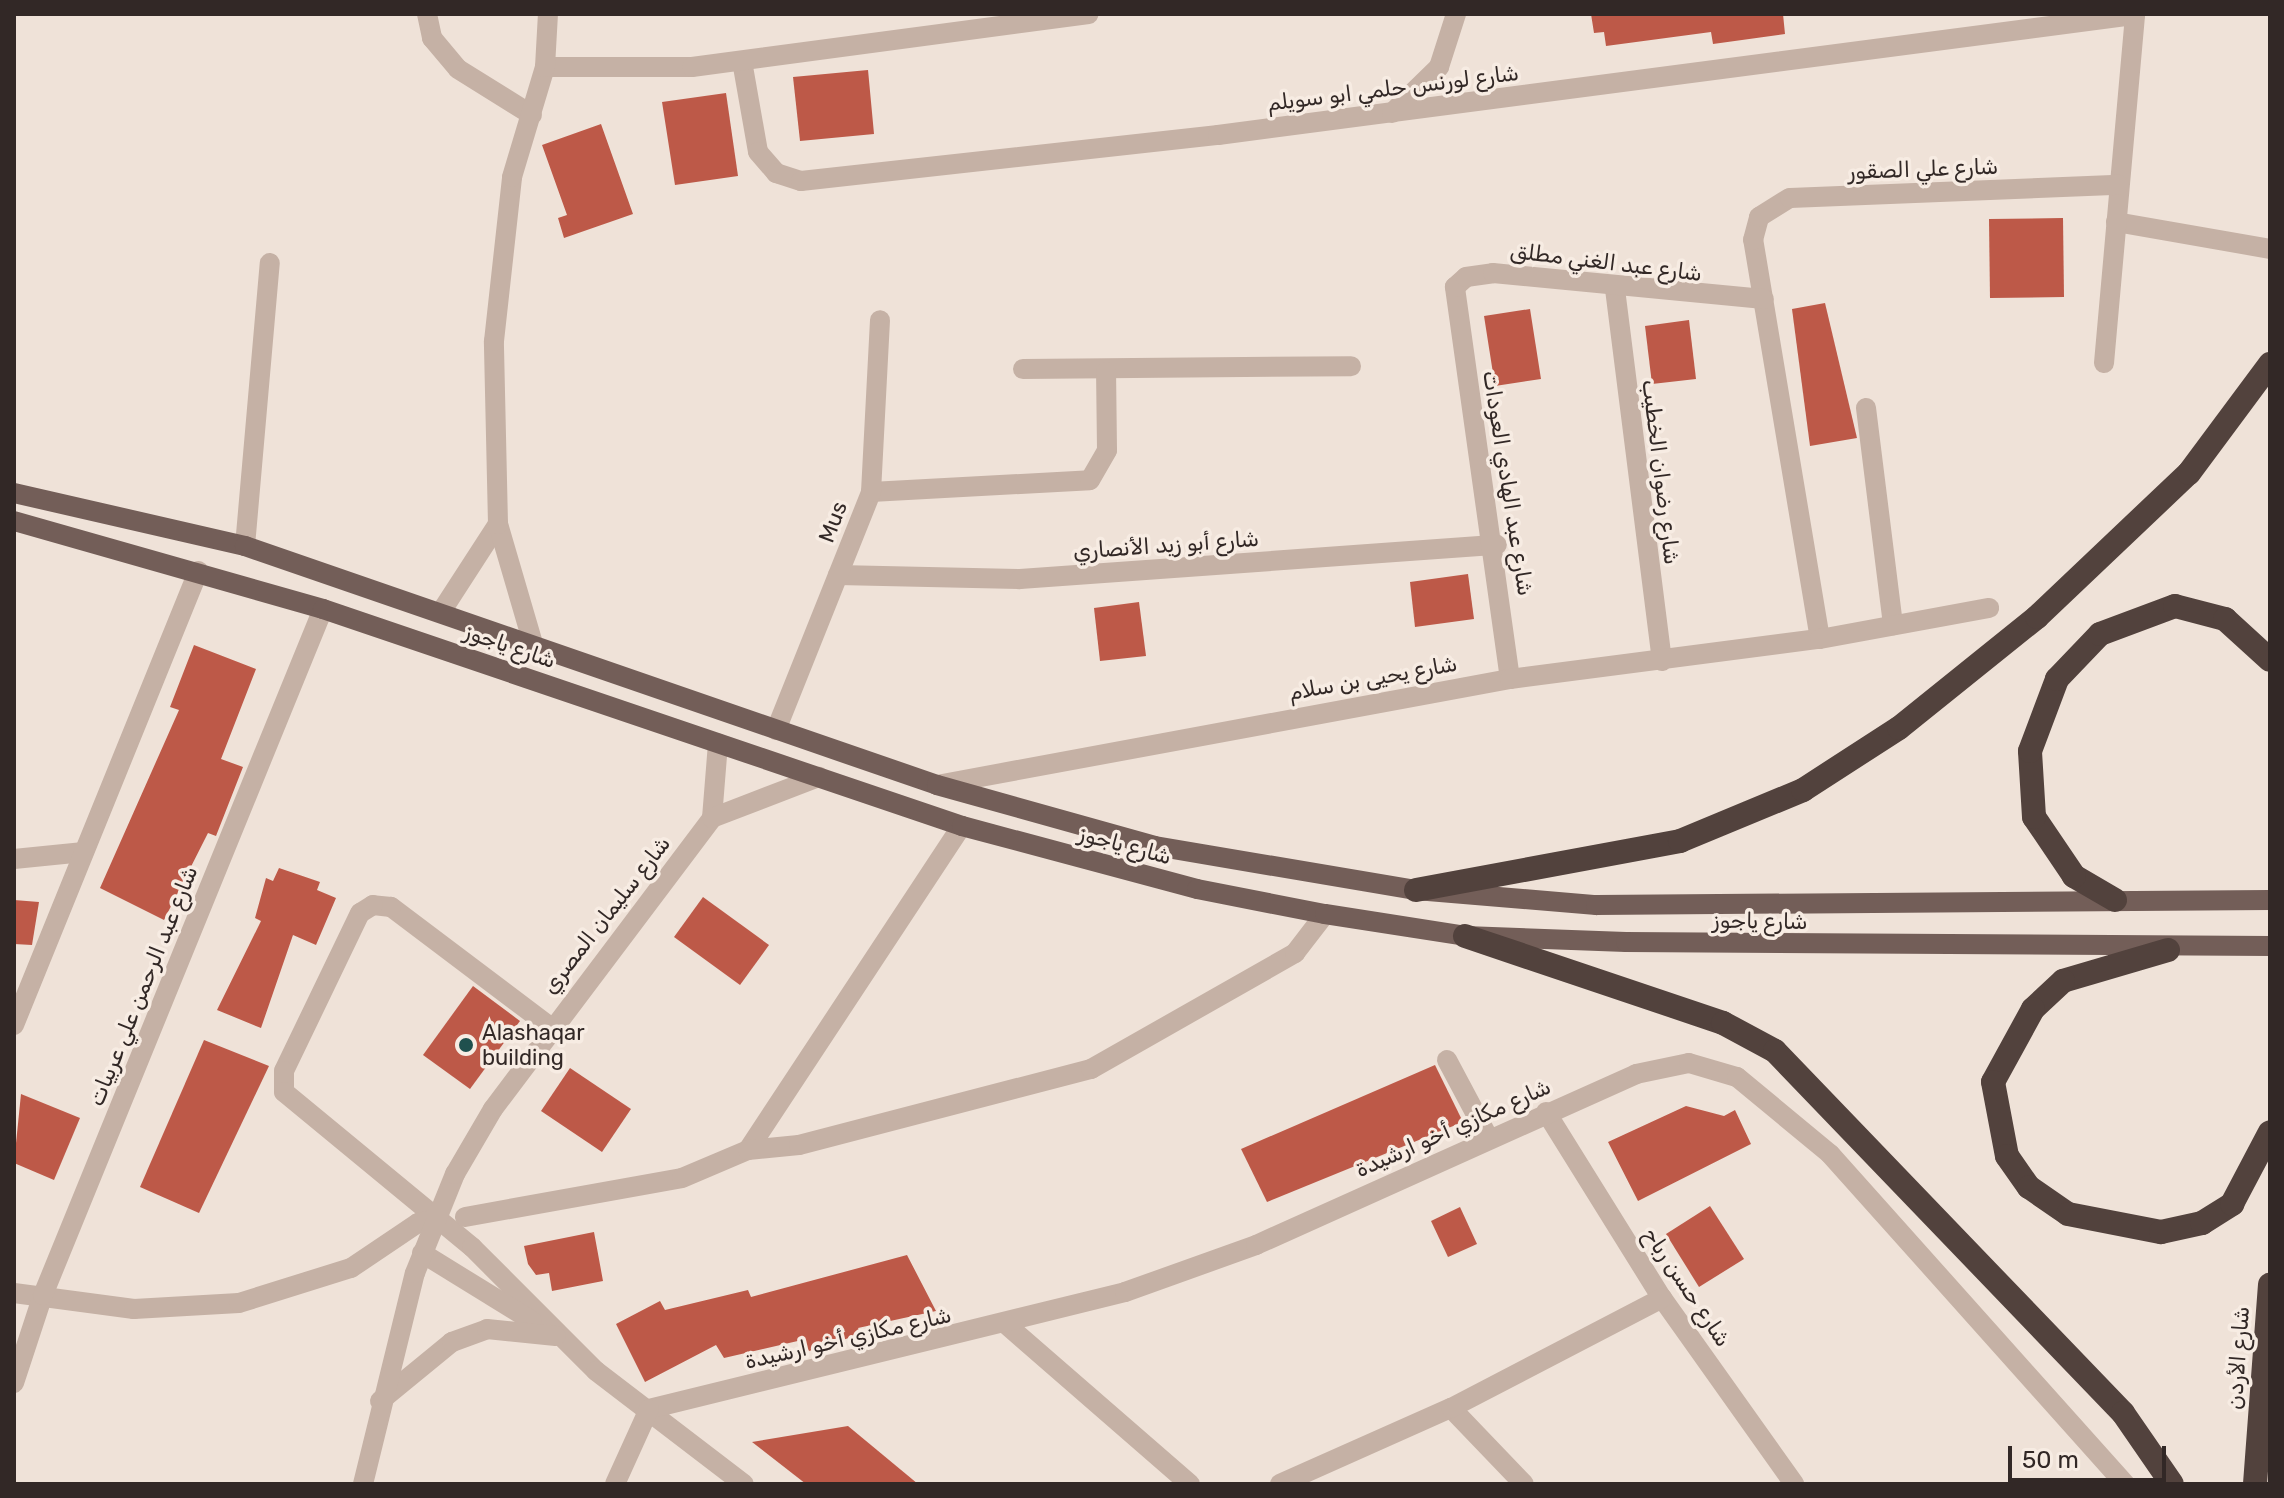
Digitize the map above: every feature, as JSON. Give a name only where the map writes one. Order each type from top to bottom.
[{"type":"highway","points":[[1416,890],[1680,841],[1803,790],[1899,728],[2037,617],[2189,473],[2270,364]]},
{"type":"highway","points":[[2115,900],[2074,876],[2034,817],[2030,751],[2052,687],[2100,634],[2175,606],[2225,619],[2270,660]]},
{"type":"highway","points":[[1465,936],[1723,1023],[1775,1051],[2123,1413],[2172,1484]]},
{"type":"highway","points":[[2168,950],[2063,981],[2033,1009],[1993,1082],[2007,1156],[2029,1187],[2068,1214],[2161,1232],[2202,1223],[2232,1204],[2270,1132]]},
{"type":"highway","name":"شارع الأردن","points":[[2255,1484],[2270,1285]]},
{"type":"main road","name":"شارع ياجوز","points":[[14,493],[245,546],[937,785],[1155,846],[1416,890],[1596,905],[2268,900]]},
{"type":"main road","name":"شارع ياجوز","points":[[14,521],[323,609],[962,826],[1197,889],[1325,914],[1465,936],[2168,950],[2267,946]]},
{"type":"street","points":[[427,14],[432,38],[458,69],[532,115]]},
{"type":"street","points":[[534,647],[498,524],[498,284],[512,177],[545,67],[548,14]]},
{"type":"street","points":[[545,67],[742,61],[1088,14]]},
{"type":"street","points":[[1392,113],[1439,67],[1456,14]]},
{"type":"street","points":[[2104,363],[2135,14]]},
{"type":"street","name":"شارع لورنس حلمي ابو سويلم","points":[[742,61],[758,152],[776,173],[801,181],[1392,113],[2135,14]]},
{"type":"street","name":"شارع علي الصقور","points":[[1764,299],[1753,240],[1759,217],[1790,198],[2119,185]]},
{"type":"street","points":[[2116,222],[2270,249]]},
{"type":"street","points":[[245,546],[270,263]]},
{"type":"street","name":"شارع عبد الغني مطلق","points":[[1454,296],[1459,281],[1474,274],[1615,289],[1764,299]]},
{"type":"street","name":"شارع رضوان الخطيب","points":[[1615,289],[1662,661]]},
{"type":"street","name":"شارع عبد الهادي العودات","points":[[1454,296],[1497,545],[1510,679]]},
{"type":"street","points":[[1764,299],[1820,639]]},
{"type":"street","name":"Mus","points":[[776,730],[871,492],[880,320]]},
{"type":"street","points":[[1023,369],[1106,372],[1351,366]]},
{"type":"street","points":[[871,492],[1090,480],[1107,450],[1106,372]]},
{"type":"street","points":[[1866,408],[1893,625]]},
{"type":"street","points":[[441,612],[498,524]]},
{"type":"street","name":"شارع أبو زيد الأنصاري","points":[[838,575],[1020,579],[1497,545]]},
{"type":"street","points":[[16,1015],[198,571]]},
{"type":"street","name":"شارع يحيى بن سلام","points":[[937,785],[1510,679],[1820,639],[1989,608]]},
{"type":"street","name":"شارع عبد الرحمن علي عربيات","points":[[14,1383],[43,1295],[323,609]]},
{"type":"street","points":[[718,743],[712,818],[819,777]]},
{"type":"street","name":"شارع سليمان المصري","points":[[363,1484],[379,1402],[422,1253],[455,1174],[549,1026],[712,818]]},
{"type":"street","points":[[748,1150],[962,826]]},
{"type":"street","points":[[14,859],[84,852]]},
{"type":"street","points":[[549,1026],[391,907],[373,905],[360,913],[284,1071],[284,1092],[472,1247],[556,1336]]},
{"type":"street","points":[[465,1217],[682,1178],[748,1150],[799,1145],[1091,1069],[1295,953],[1325,914]]},
{"type":"street","points":[[1447,1060],[1488,1137]]},
{"type":"street","name":"شارع مكازي أخو ارشيدة","points":[[649,1409],[1008,1326],[1256,1245],[1488,1137],[1674,1063],[1737,1077],[1794,1120],[1903,1228],[2125,1484]]},
{"type":"street","name":"شارع حسن رباح","points":[[1546,1112],[1662,1298],[1794,1484]]},
{"type":"street","points":[[455,1174],[472,1247]]},
{"type":"street","points":[[14,1293],[134,1309],[239,1303],[351,1268],[418,1223],[437,1219]]},
{"type":"street","points":[[422,1253],[556,1336],[744,1484]]},
{"type":"street","points":[[1280,1484],[1451,1408],[1662,1298]]},
{"type":"street","points":[[1008,1326],[1190,1484]]},
{"type":"street","points":[[379,1402],[452,1342],[487,1329],[556,1336]]},
{"type":"street","points":[[1451,1408],[1524,1484]]},
{"type":"street","points":[[615,1484],[649,1409]]},
{"type":"building","points":[[1591,14],[1783,14],[1785,34],[1713,44],[1711,32],[1606,46],[1604,32],[1594,33]]},
{"type":"building","points":[[868,70],[874,134],[800,141],[793,77]]},
{"type":"building","points":[[726,93],[738,176],[675,185],[662,102]]},
{"type":"building","points":[[601,124],[633,214],[564,238],[558,218],[567,215],[542,145]]},
{"type":"building","points":[[2063,218],[2064,297],[1990,298],[1989,219]]},
{"type":"building","points":[[1825,303],[1857,438],[1810,446],[1792,309]]},
{"type":"building","points":[[1530,309],[1541,379],[1495,386],[1484,316]]},
{"type":"building","points":[[1689,320],[1696,379],[1652,384],[1645,326]]},
{"type":"building","points":[[1468,574],[1474,619],[1415,627],[1410,582]]},
{"type":"building","points":[[1139,602],[1146,656],[1100,661],[1094,608]]},
{"type":"building","points":[[194,645],[256,669],[221,759],[243,767],[216,836],[208,833],[164,920],[100,888],[179,710],[170,707]]},
{"type":"building","points":[[279,868],[320,882],[317,890],[336,898],[316,945],[293,935],[261,1028],[217,1010],[261,921],[255,918],[266,878],[273,881]]},
{"type":"building","points":[[703,897],[769,945],[740,985],[674,937]]},
{"type":"building","points":[[14,900],[39,902],[32,945],[14,944]]},
{"type":"building","name":"Alashaqar building","points":[[473,986],[520,1021],[470,1089],[423,1055]]},
{"type":"building","points":[[204,1040],[269,1066],[199,1213],[140,1187]]},
{"type":"building","points":[[1435,1065],[1463,1122],[1267,1202],[1241,1149]]},
{"type":"building","points":[[570,1068],[631,1109],[602,1152],[541,1111]]},
{"type":"building","points":[[21,1094],[80,1118],[54,1180],[14,1163]]},
{"type":"building","points":[[1686,1106],[1724,1116],[1735,1110],[1751,1144],[1638,1201],[1608,1142]]},
{"type":"building","points":[[1710,1206],[1744,1259],[1699,1287],[1666,1234]]},
{"type":"building","points":[[1460,1207],[1477,1244],[1448,1257],[1431,1221]]},
{"type":"building","points":[[594,1232],[603,1281],[552,1291],[549,1273],[536,1275],[528,1264],[524,1246]]},
{"type":"building","points":[[907,1255],[936,1311],[858,1328],[861,1334],[809,1351],[802,1340],[724,1358],[716,1345],[645,1382],[616,1324],[660,1301],[665,1310],[748,1290],[751,1297]]},
{"type":"building","points":[[848,1426],[918,1484],[806,1484],[752,1442]]},
{"type":"place","name":"Alashaqar building","points":[[466,1045]]}]
